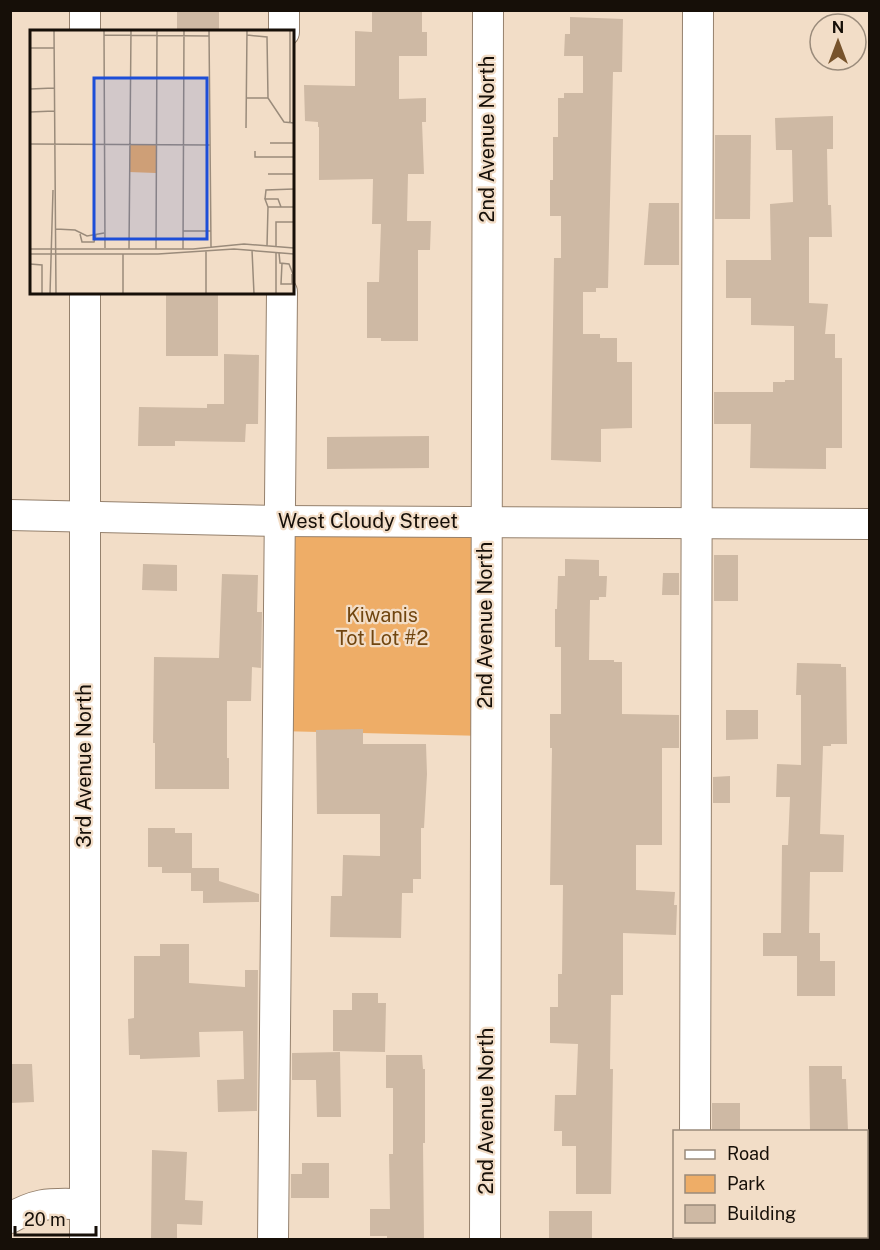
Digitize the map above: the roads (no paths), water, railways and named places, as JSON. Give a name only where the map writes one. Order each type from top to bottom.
[{"type":"street","points":[[85,10],[85,30]]},
{"type":"street","points":[[284,10],[284,30]]},
{"type":"street","name":"2nd Avenue North","points":[[485,1239],[488,10]]},
{"type":"street","points":[[695,1130],[698,10]]},
{"type":"street","name":"3rd Avenue North","points":[[84,1239],[85,294]]},
{"type":"street","points":[[273,1239],[282,294]]},
{"type":"street","name":"West Cloudy Street","points":[[10,515],[280,520],[870,524]]},
{"type":"street","points":[[14,1224],[29,1207],[45,1203],[84,1204]]},
{"type":"park label","name":"Kiwanis Tot Lot #2","points":[[382,626]]}]
